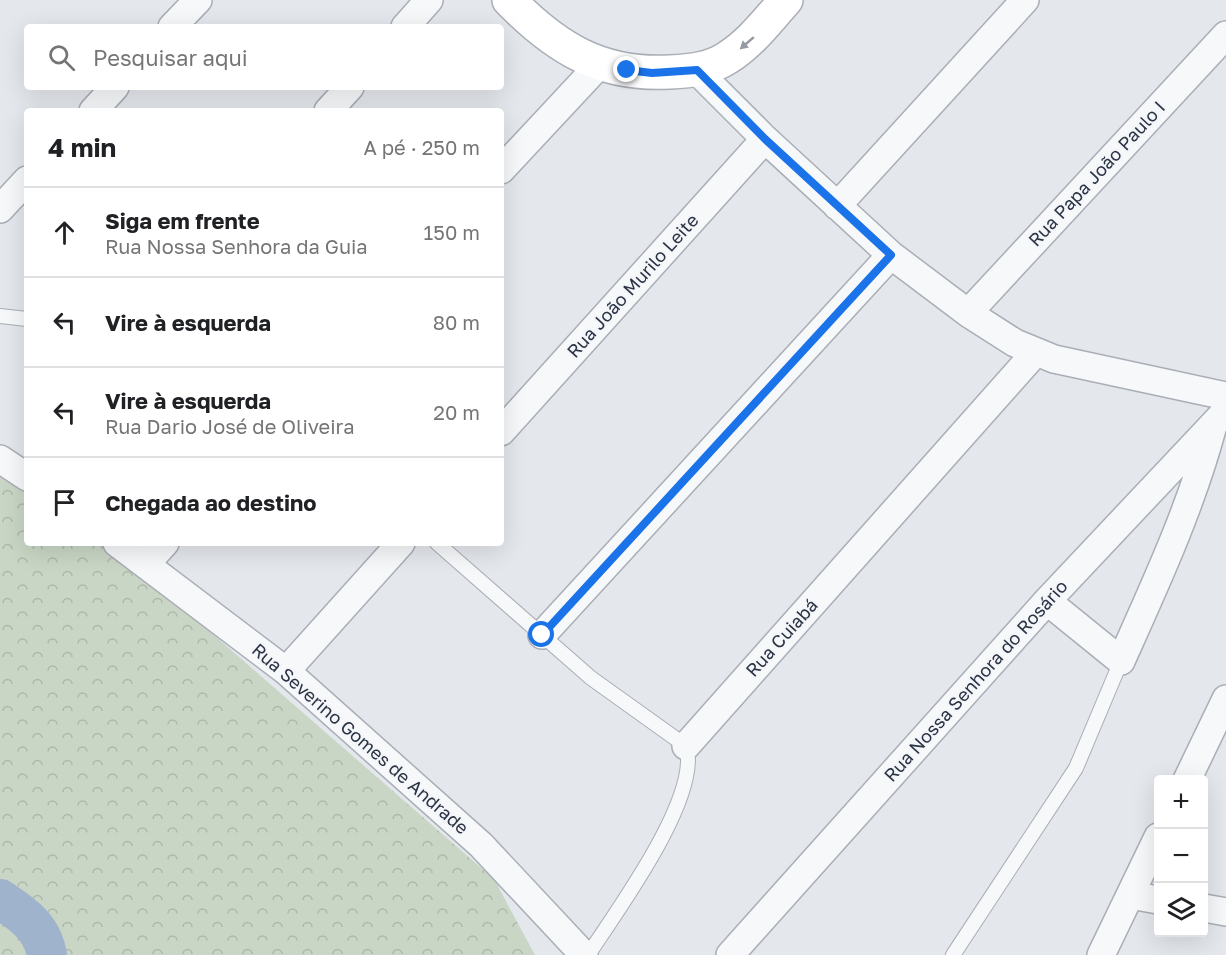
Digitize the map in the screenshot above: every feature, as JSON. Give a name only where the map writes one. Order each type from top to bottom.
[{"type":"street","points":[[175,24],[198,0]]},
{"type":"street","points":[[408,24],[429,0]]},
{"type":"street","points":[[509,0],[539,29],[579,56],[598,65],[652,73],[697,70],[725,59],[749,42],[786,0]]},
{"type":"street","points":[[837,206],[1025,0]]},
{"type":"street","name":"Rua Papa João Paulo I","points":[[968,313],[1226,35]]},
{"type":"street","points":[[504,167],[598,65]]},
{"type":"street","points":[[697,70],[765,139],[891,255],[968,313],[1035,353],[1226,396]]},
{"type":"street","points":[[96,108],[112,90]]},
{"type":"street","points":[[331,108],[347,90]]},
{"type":"street","name":"Rua João Murilo Leite","points":[[504,429],[765,139]]},
{"type":"street","points":[[0,209],[24,183]]},
{"type":"street","points":[[542,635],[891,255]]},
{"type":"street","name":"Rua Cuiabá","points":[[686,746],[1035,353]]},
{"type":"street","points":[[1047,601],[1121,661],[1177,536],[1220,418]]},
{"type":"street","name":"Rua Nossa Senhora do Rosário","points":[[730,955],[1047,601],[1220,418]]},
{"type":"street","points":[[0,459],[24,475]]},
{"type":"street","name":"Rua Severino Gomes de Andrade","points":[[121,546],[286,671],[482,845],[586,955]]},
{"type":"street","points":[[146,564],[162,546]]},
{"type":"street","points":[[286,671],[398,546]]},
{"type":"street","points":[[1190,775],[1219,729],[1226,699]]},
{"type":"street","points":[[1101,955],[1154,846]]},
{"type":"street","points":[[1131,895],[1154,899]]},
{"type":"street","points":[[1208,909],[1226,912]]},
{"type":"lane","points":[[0,316],[24,319]]},
{"type":"lane","points":[[440,546],[600,685],[686,746],[688,759],[685,781],[663,834],[586,955]]},
{"type":"lane","points":[[953,955],[1076,768],[1121,661]]},
{"type":"green space","points":[[0,474],[24,489],[24,546],[110,546],[116,550],[494,879],[535,955],[0,955]]},
{"type":"waterway","points":[[0,899],[24,916],[36,929],[47,955]]},
{"type":"route","points":[[542,635],[891,255],[765,139],[697,70],[652,73],[627,70]]}]
